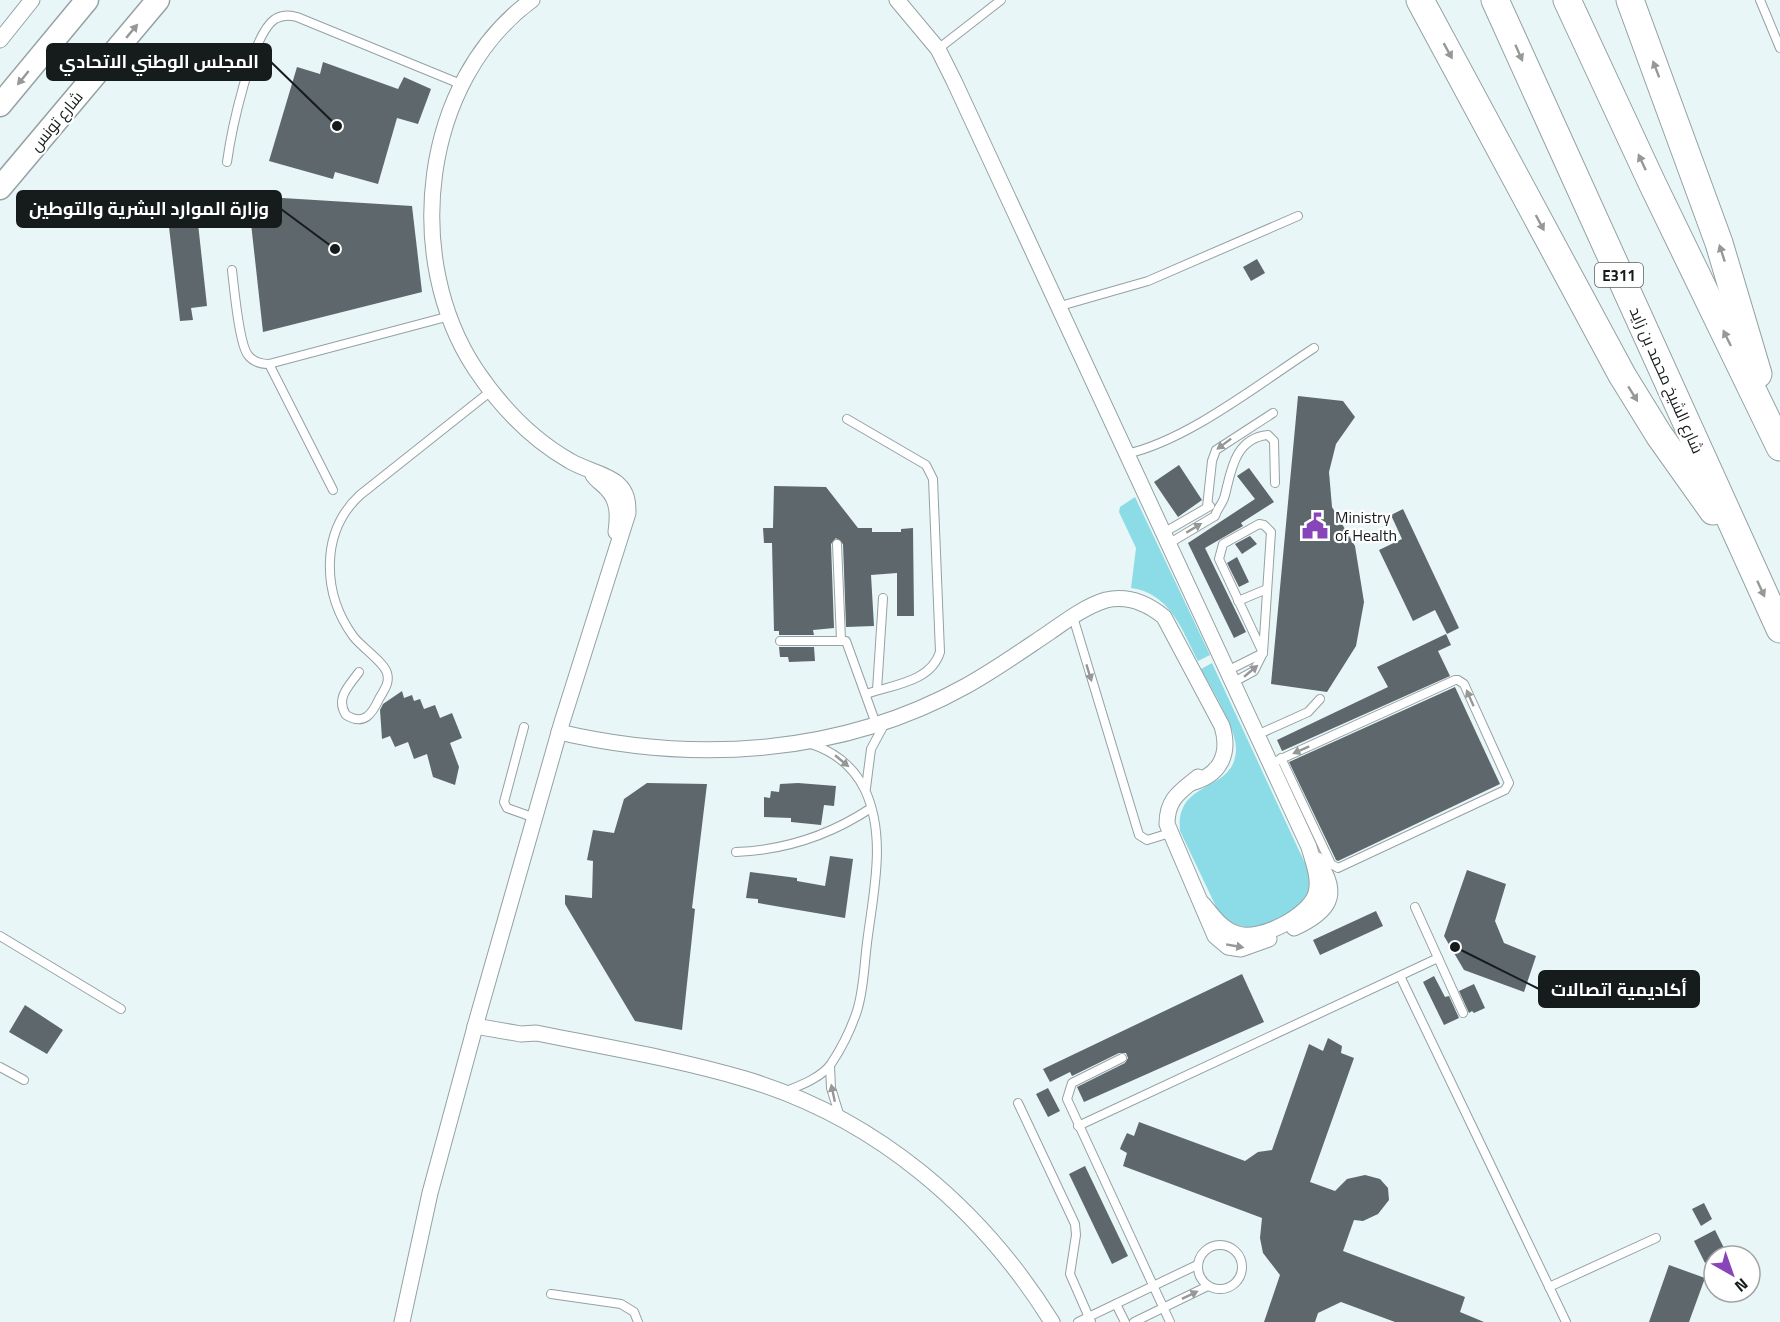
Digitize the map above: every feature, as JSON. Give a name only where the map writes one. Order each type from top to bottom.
[{"type":"highway","points":[[1420,0],[1622,375],[1666,445],[1743,550]]},
{"type":"highway","name":"شارع الشيخ محمد بن زايد","points":[[1495,0],[1780,629]]},
{"type":"highway","points":[[1567,0],[1652,183],[1776,439]]},
{"type":"highway","points":[[1630,0],[1719,243],[1742,315],[1776,439]]},
{"type":"main road","points":[[0,105],[87,0]]},
{"type":"main road","name":"شارع تونس","points":[[0,188],[158,0]]},
{"type":"street","points":[[0,40],[32,0]]},
{"type":"street","points":[[561,727],[612,736],[623,742],[693,750],[731,751],[807,742],[881,723],[965,687],[1072,617],[1105,601],[1121,598],[1137,600],[1152,607],[1174,630],[1226,738],[1223,757],[1214,773],[1182,788],[1170,804],[1167,814],[1170,833],[1203,904],[1215,936],[1228,946],[1248,948],[1280,929],[1315,918],[1328,902],[1330,885],[1276,761],[1257,735],[938,49],[897,0]]},
{"type":"street","points":[[402,1322],[430,1193],[477,1021],[561,727],[628,513],[627,497],[611,478],[591,473],[525,429],[491,391],[461,342],[450,316],[434,259],[431,199],[441,141],[463,85],[488,46],[529,1]]},
{"type":"street","points":[[477,1021],[522,1026],[536,1033],[696,1066],[782,1092],[841,1119],[885,1145],[927,1175],[965,1210],[1006,1256],[1052,1322]]},
{"type":"lane","points":[[938,49],[1001,0]]},
{"type":"lane","points":[[1760,0],[1780,48]]},
{"type":"lane","points":[[226,162],[235,117],[248,73],[269,24],[282,16],[297,17],[463,85]]},
{"type":"lane","points":[[1057,307],[1141,284],[1298,216]]},
{"type":"lane","points":[[231,270],[245,350],[255,362],[269,364],[450,316]]},
{"type":"lane","points":[[1125,454],[1155,447],[1183,433],[1314,348]]},
{"type":"lane","points":[[269,364],[333,490]]},
{"type":"lane","points":[[359,672],[342,696],[341,702],[346,715],[359,720],[375,709],[388,675],[382,664],[353,636],[337,606],[330,573],[332,539],[336,526],[342,514],[360,495],[491,391]]},
{"type":"lane","points":[[1165,539],[1215,516],[1212,508],[1212,461],[1216,450],[1273,413]]},
{"type":"lane","points":[[847,419],[926,465],[933,479],[940,652],[934,665],[923,675],[866,694]]},
{"type":"lane","points":[[1165,539],[1224,499],[1235,457],[1248,444],[1264,435],[1274,441],[1275,483]]},
{"type":"lane","points":[[1230,677],[1254,671],[1263,653],[1271,532],[1264,525],[1258,524],[1223,544],[1219,554],[1220,564],[1263,653]]},
{"type":"lane","points":[[837,544],[841,640]]},
{"type":"lane","points":[[1238,601],[1267,589]]},
{"type":"lane","points":[[877,690],[883,598]]},
{"type":"lane","points":[[1072,617],[1139,835],[1147,840],[1170,833]]},
{"type":"lane","points":[[780,641],[841,640],[848,643],[866,694],[881,723],[868,759],[866,792]]},
{"type":"lane","points":[[1230,677],[1263,653]]},
{"type":"lane","points":[[1276,761],[1458,680],[1464,684],[1509,783],[1507,788],[1341,867],[1333,866],[1310,840]]},
{"type":"lane","points":[[1257,735],[1308,712],[1320,699]]},
{"type":"lane","points":[[524,727],[504,802],[507,808],[535,818]]},
{"type":"lane","points":[[807,742],[838,757],[854,773],[866,792],[877,840],[876,872],[860,999],[852,1023],[830,1066],[831,1088],[841,1119]]},
{"type":"lane","points":[[736,852],[797,844],[836,829],[871,808]]},
{"type":"lane","points":[[1415,907],[1463,1012]]},
{"type":"lane","points":[[0,936],[121,1009]]},
{"type":"lane","points":[[1078,1126],[1438,958]]},
{"type":"lane","points":[[1400,976],[1566,1322]]},
{"type":"lane","points":[[1122,1059],[1072,1083],[1067,1099],[1170,1322]]},
{"type":"lane","points":[[782,1092],[807,1081],[830,1066]]},
{"type":"lane","points":[[0,1067],[24,1080]]},
{"type":"lane","points":[[1018,1103],[1075,1224],[1076,1234],[1070,1274],[1090,1319]]},
{"type":"lane","points":[[1548,1287],[1656,1238]]},
{"type":"lane","points":[[1078,1322],[1090,1319],[1197,1265],[1204,1253],[1217,1246],[1232,1247],[1241,1255],[1242,1268],[1236,1281],[1222,1288],[1208,1286],[1199,1278],[1197,1265]]},
{"type":"lane","points":[[1134,1322],[1208,1286]]},
{"type":"lane","points":[[552,1294],[628,1307],[634,1312],[638,1322]]},
{"type":"lane","points":[[1116,1304],[1125,1322]]},
{"type":"shaded area","points":[[1135,497],[1210,655],[1198,661],[1180,626],[1165,605],[1144,591],[1131,588],[1136,548],[1119,512],[1120,507]]},
{"type":"shaded area","points":[[1212,663],[1310,874],[1308,897],[1288,914],[1267,925],[1244,927],[1220,915],[1180,831],[1181,814],[1186,802],[1226,774],[1233,764],[1236,750],[1228,720],[1201,669]]},
{"type":"building","points":[[323,62],[398,89],[404,77],[431,89],[418,124],[397,118],[378,184],[335,172],[333,179],[269,161],[297,67],[320,74]]},
{"type":"building","points":[[248,196],[412,206],[422,292],[263,332]]},
{"type":"building","points":[[172,204],[196,205],[207,306],[191,308],[193,320],[180,321],[169,227]]},
{"type":"building","points":[[1257,259],[1265,273],[1251,281],[1243,267]]},
{"type":"building","name":"Ministry of Health","points":[[1298,396],[1343,401],[1355,417],[1336,444],[1329,472],[1332,507],[1355,546],[1364,602],[1356,646],[1327,692],[1271,684]]},
{"type":"building","points":[[1179,465],[1202,500],[1178,517],[1154,482]]},
{"type":"building","points":[[1249,468],[1274,502],[1241,523],[1243,526],[1205,548],[1246,632],[1234,638],[1188,543],[1255,499],[1237,476]]},
{"type":"building","points":[[774,486],[826,487],[858,528],[872,528],[872,532],[901,532],[901,529],[913,528],[914,616],[897,616],[897,573],[871,575],[874,626],[846,627],[843,544],[836,538],[831,544],[834,628],[813,630],[814,635],[779,635],[779,631],[774,631],[772,543],[764,543],[763,528],[773,528]]},
{"type":"building","points":[[1403,509],[1459,628],[1447,634],[1435,610],[1413,621],[1379,550],[1402,539],[1391,515]]},
{"type":"building","points":[[1250,536],[1257,544],[1242,554],[1235,544]]},
{"type":"building","points":[[1237,557],[1249,582],[1239,587],[1227,563]]},
{"type":"building","points":[[1446,634],[1451,645],[1438,651],[1450,676],[1282,751],[1277,740],[1388,687],[1377,667]]},
{"type":"building","points":[[779,647],[814,647],[815,661],[789,662],[788,657],[780,657]]},
{"type":"building","points":[[1455,687],[1500,784],[1336,860],[1289,762]]},
{"type":"building","points":[[402,691],[404,698],[412,695],[414,701],[420,699],[424,709],[435,705],[440,718],[452,713],[462,738],[450,743],[459,767],[455,785],[433,777],[427,754],[414,759],[408,742],[395,747],[390,736],[382,739],[380,710],[383,704]]},
{"type":"building","points":[[647,783],[707,784],[692,908],[695,909],[682,1030],[635,1021],[565,904],[565,895],[592,898],[593,861],[587,860],[593,830],[614,833],[624,799]]},
{"type":"building","points":[[780,784],[836,786],[834,806],[824,805],[821,825],[791,822],[791,818],[764,817],[764,797],[770,798],[771,791],[779,792]]},
{"type":"building","points":[[830,856],[853,859],[845,918],[758,903],[758,899],[746,898],[750,872],[797,878],[797,881],[825,886]]},
{"type":"building","points":[[1467,870],[1506,884],[1495,921],[1504,943],[1536,956],[1524,992],[1464,970],[1444,936]]},
{"type":"building","points":[[1376,911],[1383,926],[1320,955],[1313,940]]},
{"type":"building","points":[[1242,974],[1264,1022],[1084,1102],[1077,1087],[1125,1063],[1128,1058],[1126,1053],[1119,1053],[1072,1076],[1070,1072],[1050,1082],[1043,1069]]},
{"type":"building","points":[[1434,976],[1445,997],[1449,996],[1459,1018],[1444,1025],[1423,982]]},
{"type":"building","points":[[1474,984],[1485,1008],[1469,1013],[1459,991]]},
{"type":"building","points":[[25,1005],[63,1030],[47,1054],[9,1032]]},
{"type":"building","points":[[1328,1038],[1342,1046],[1341,1053],[1354,1058],[1310,1182],[1335,1191],[1347,1179],[1365,1175],[1380,1179],[1388,1188],[1389,1200],[1378,1214],[1363,1221],[1354,1220],[1343,1251],[1465,1297],[1460,1312],[1484,1322],[1395,1322],[1341,1302],[1318,1313],[1315,1322],[1264,1322],[1280,1275],[1263,1253],[1260,1238],[1262,1218],[1123,1166],[1127,1153],[1120,1149],[1121,1146],[1127,1133],[1134,1136],[1139,1122],[1245,1161],[1258,1152],[1272,1150],[1309,1044],[1323,1051]]},
{"type":"building","points":[[1048,1088],[1060,1111],[1048,1117],[1036,1094]]},
{"type":"building","points":[[1085,1166],[1128,1256],[1112,1264],[1069,1174]]},
{"type":"building","points":[[1704,1203],[1712,1219],[1701,1226],[1692,1209]]},
{"type":"building","points":[[1715,1230],[1722,1244],[1702,1244],[1702,1257],[1694,1241]]},
{"type":"building","points":[[1669,1265],[1702,1277],[1702,1286],[1689,1322],[1649,1322]]},
{"type":"place","name":"المجلس الوطني الاتحادي","points":[[337,126]]},
{"type":"place","name":"وزارة الموارد البشرية والتوطين","points":[[335,249]]},
{"type":"place","name":"Ministry of Health","points":[[1315,526]]},
{"type":"place","name":"أكاديمية اتصالات","points":[[1455,947]]}]
